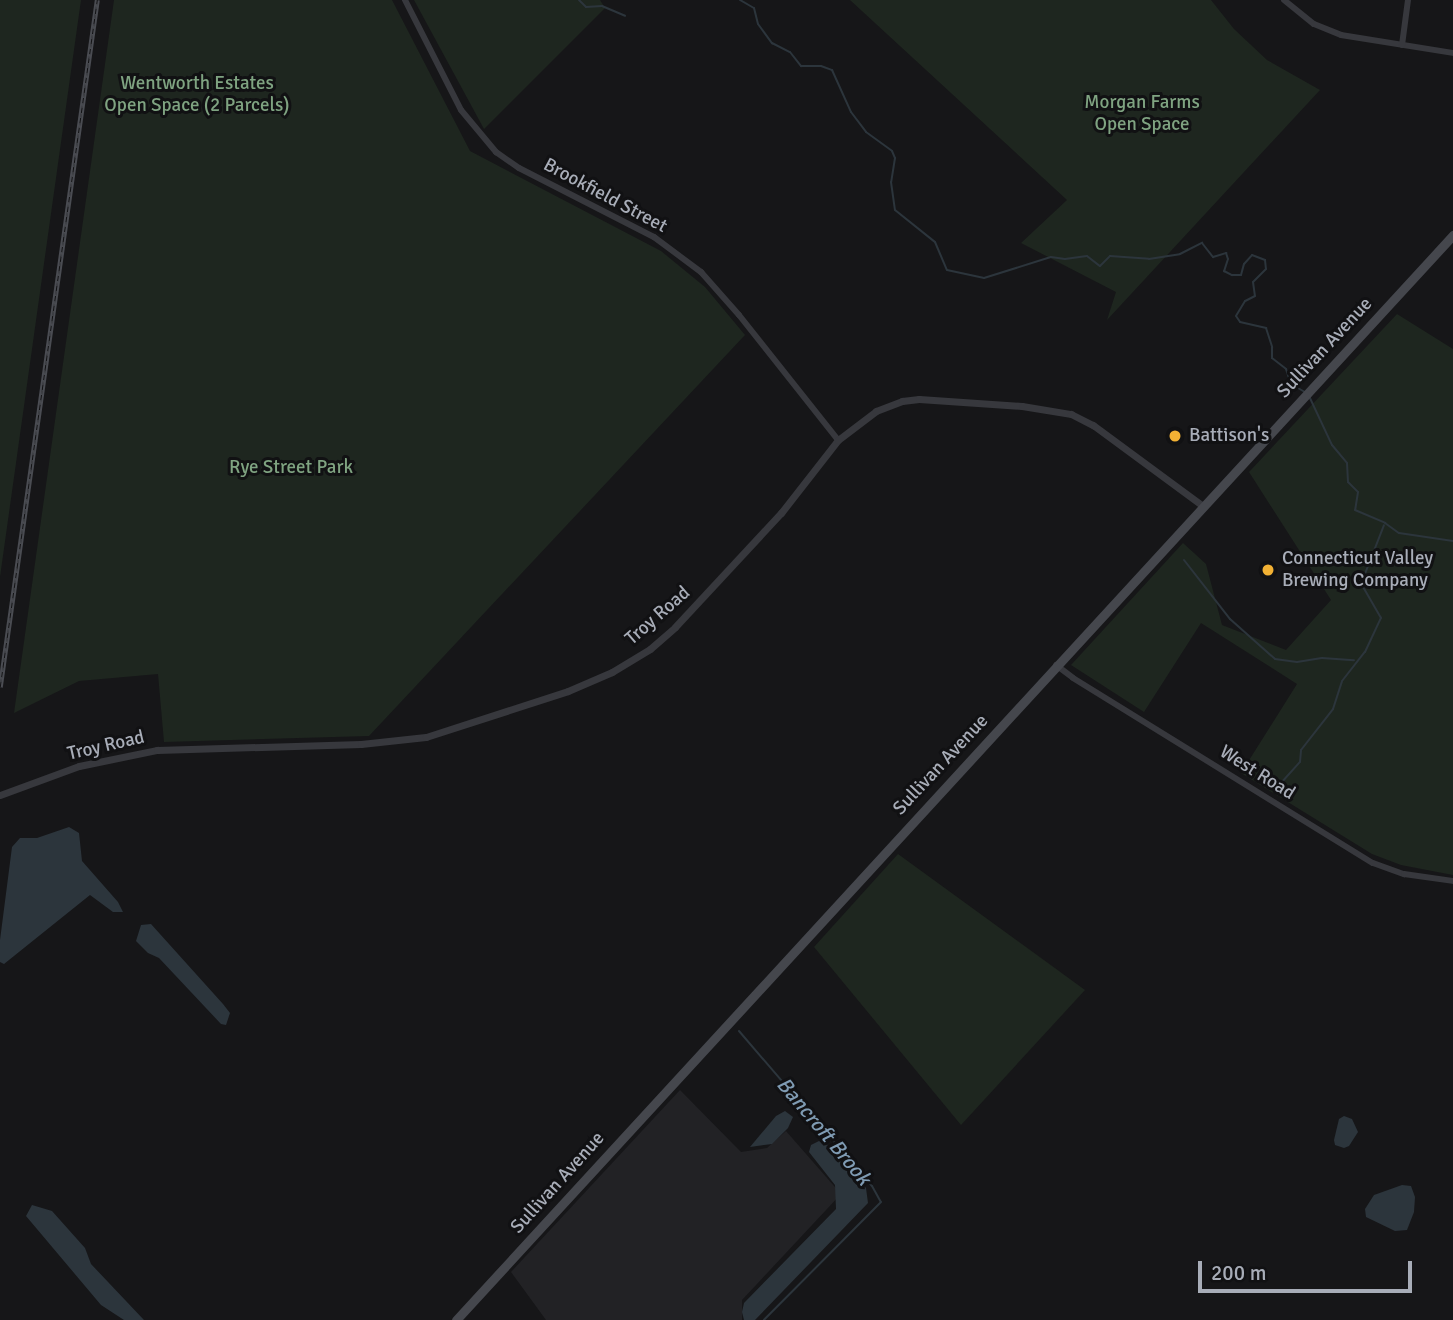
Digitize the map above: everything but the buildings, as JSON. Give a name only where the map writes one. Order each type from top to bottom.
[{"type":"main road","name":"Sullivan Avenue","points":[[456,1320],[1453,235]]},
{"type":"street","name":"Brookfield Street","points":[[405,0],[461,110],[496,152],[519,168],[635,226],[701,272],[739,315],[838,440]]},
{"type":"street","points":[[1284,0],[1305,18],[1328,31],[1355,38],[1453,53]]},
{"type":"street","points":[[1402,45],[1408,0]]},
{"type":"street","name":"Troy Road","points":[[0,795],[79,766],[157,750],[361,744],[426,737],[568,691],[612,672],[650,649],[675,627],[781,513],[838,440],[876,411],[919,399],[1047,408],[1071,414],[1093,425],[1203,506]]},
{"type":"street","name":"West Road","points":[[1056,665],[1373,863],[1405,874],[1453,881]]},
{"type":"shaded area","points":[[69,827],[79,833],[82,861],[118,902],[123,912],[113,912],[90,895],[4,964],[0,962],[0,940],[12,847],[20,838],[37,838]]},
{"type":"shaded area","points":[[151,924],[230,1013],[226,1025],[221,1024],[159,958],[148,953],[136,941],[141,925]]},
{"type":"shaded area","points":[[680,1090],[741,1152],[767,1148],[786,1131],[841,1194],[742,1300],[742,1320],[546,1320],[511,1272]]},
{"type":"shaded area","points":[[785,1111],[793,1117],[788,1128],[772,1144],[750,1147],[776,1116]]},
{"type":"shaded area","points":[[1344,1116],[1352,1119],[1358,1132],[1349,1146],[1344,1148],[1335,1145],[1334,1140],[1339,1119]]},
{"type":"shaded area","points":[[819,1141],[828,1145],[866,1188],[868,1203],[755,1320],[744,1320],[744,1303],[836,1209],[835,1185],[809,1152],[811,1145]]},
{"type":"shaded area","points":[[1402,1185],[1411,1186],[1415,1197],[1414,1212],[1407,1230],[1395,1231],[1366,1217],[1365,1209],[1374,1195]]},
{"type":"shaded area","points":[[32,1205],[52,1211],[85,1248],[91,1264],[144,1320],[124,1320],[101,1305],[26,1216]]},
{"type":"green space","points":[[0,0],[81,0],[0,577]]},
{"type":"green space","name":"Rye Street Park","points":[[114,0],[392,0],[470,151],[661,251],[705,287],[745,335],[369,736],[164,742],[158,674],[79,681],[14,713]]},
{"type":"green space","points":[[414,0],[600,0],[605,8],[484,129]]},
{"type":"green space","name":"Morgan Farms Open Space","points":[[850,0],[1211,0],[1234,29],[1267,60],[1320,90],[1107,320],[1116,292],[1021,243],[1067,200]]},
{"type":"green space","points":[[1397,314],[1453,349],[1453,875],[1401,865],[1372,854],[1241,773],[1297,684],[1201,623],[1144,712],[1071,665],[1183,543],[1206,564],[1222,625],[1286,650],[1331,600],[1249,472]]},
{"type":"green space","points":[[898,854],[1085,990],[961,1125],[814,947]]},
{"type":"waterway","points":[[579,0],[586,7],[602,6],[625,16]]},
{"type":"waterway","points":[[740,0],[754,8],[758,24],[772,43],[790,52],[801,66],[821,66],[832,70],[851,112],[866,132],[892,151],[895,158],[891,182],[895,210],[935,242],[947,270],[984,278],[1051,257],[1065,259],[1087,256],[1100,266],[1110,256],[1149,259],[1180,254],[1202,243],[1213,257],[1226,253],[1228,259],[1224,271],[1241,275],[1244,264],[1252,255],[1265,260],[1266,269],[1253,282],[1255,296],[1245,301],[1236,316],[1240,322],[1266,328],[1272,347],[1272,358],[1286,369],[1291,384],[1305,392]]},
{"type":"waterway","points":[[1309,396],[1332,445],[1347,463],[1348,482],[1358,492],[1355,510],[1385,523],[1399,533],[1453,541]]},
{"type":"waterway","points":[[1281,783],[1300,762],[1301,750],[1333,709],[1342,681],[1365,652],[1381,618],[1361,584],[1384,525]]},
{"type":"waterway","points":[[1184,560],[1230,619],[1275,659],[1297,662],[1322,658],[1354,660]]},
{"type":"waterway","name":"Bancroft Brook","points":[[739,1031],[872,1186],[881,1202],[764,1320]]},
{"type":"railway","points":[[0,687],[97,0]]},
{"type":"place","name":"Battison's","points":[[1175,436]]},
{"type":"place","name":"Connecticut Valley Brewing Company","points":[[1268,570]]},
{"type":"park label","name":"Wentworth Estates Open Space (2 Parcels)","points":[[197,95]]}]
